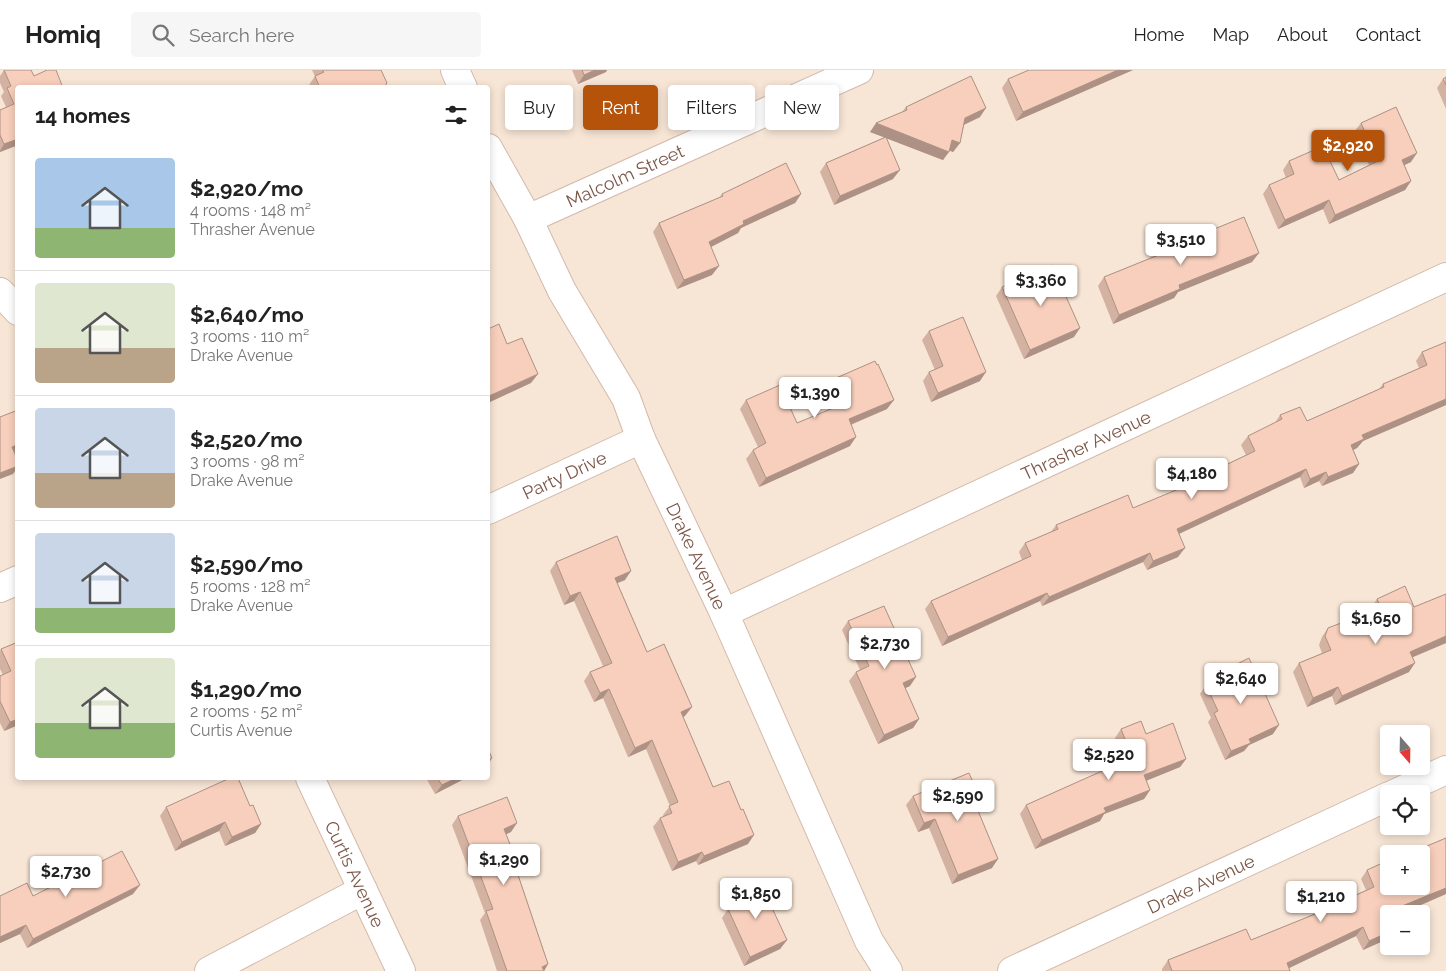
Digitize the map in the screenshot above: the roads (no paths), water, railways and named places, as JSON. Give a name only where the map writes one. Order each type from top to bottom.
[{"type":"street","points":[[455,70],[461,85]]},
{"type":"street","name":"Malcolm Street","points":[[528,220],[859,70]]},
{"type":"street","name":"Drake Avenue","points":[[490,152],[528,220],[562,291],[626,398],[641,439],[724,613],[869,941],[888,971]]},
{"type":"street","name":"Thrasher Avenue","points":[[724,613],[1446,277]]},
{"type":"street","points":[[0,292],[15,308]]},
{"type":"street","name":"Party Drive","points":[[490,509],[641,439]]},
{"type":"street","points":[[0,588],[15,581]]},
{"type":"street","points":[[1414,785],[1446,770]]},
{"type":"street","name":"Curtis Avenue","points":[[311,780],[401,971]]},
{"type":"street","name":"Drake Avenue","points":[[1012,971],[1380,800]]},
{"type":"street","points":[[209,971],[363,890]]}]
